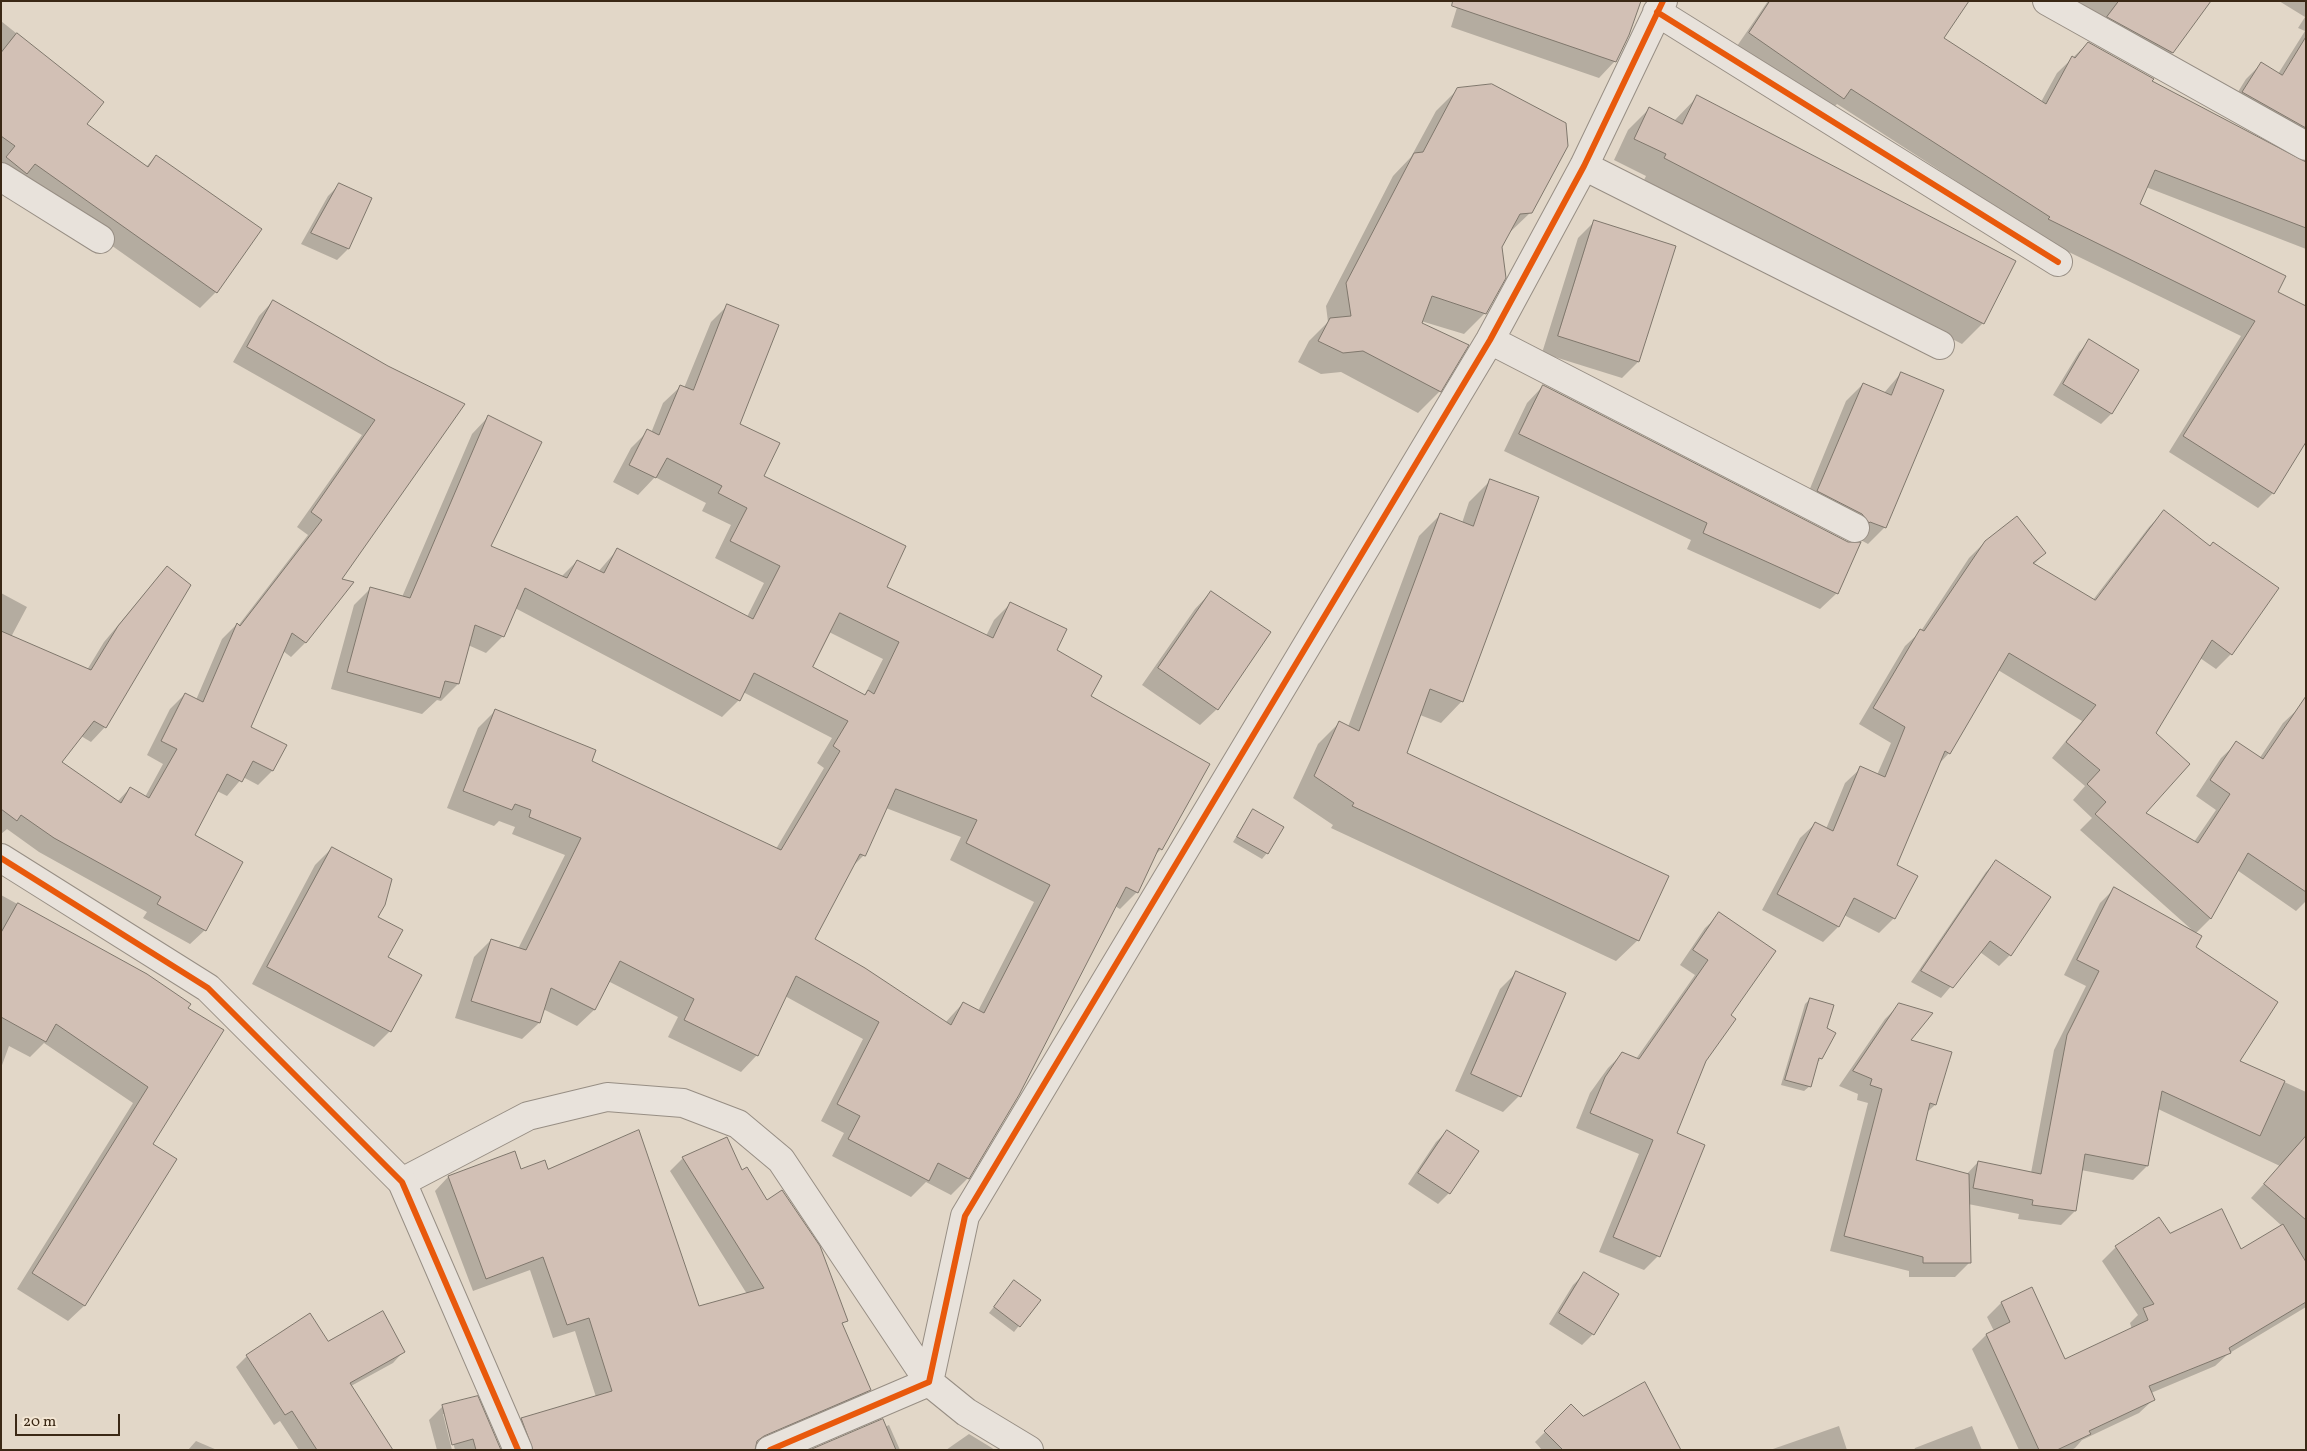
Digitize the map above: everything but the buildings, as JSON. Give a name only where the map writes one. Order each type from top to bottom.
[{"type":"street","points":[[2048,1],[2306,146]]},
{"type":"street","points":[[929,1382],[965,1216],[1490,340],[1584,166],[1660,7],[2058,262]]},
{"type":"street","points":[[1584,166],[1940,345]]},
{"type":"street","points":[[1,176],[100,239]]},
{"type":"street","points":[[1490,340],[1855,528]]},
{"type":"street","points":[[1,858],[208,988],[402,1182],[518,1450]]},
{"type":"street","points":[[402,1182],[528,1116],[607,1097],[683,1103],[738,1124],[781,1160],[929,1382],[966,1412],[1029,1450]]},
{"type":"street","points":[[770,1450],[929,1382]]},
{"type":"cycle path","points":[[770,1450],[929,1382],[965,1216],[1490,340],[1584,166],[1663,1]]},
{"type":"cycle path","points":[[1657,12],[2058,262]]},
{"type":"cycle path","points":[[1,858],[208,988],[402,1182],[518,1450]]}]
